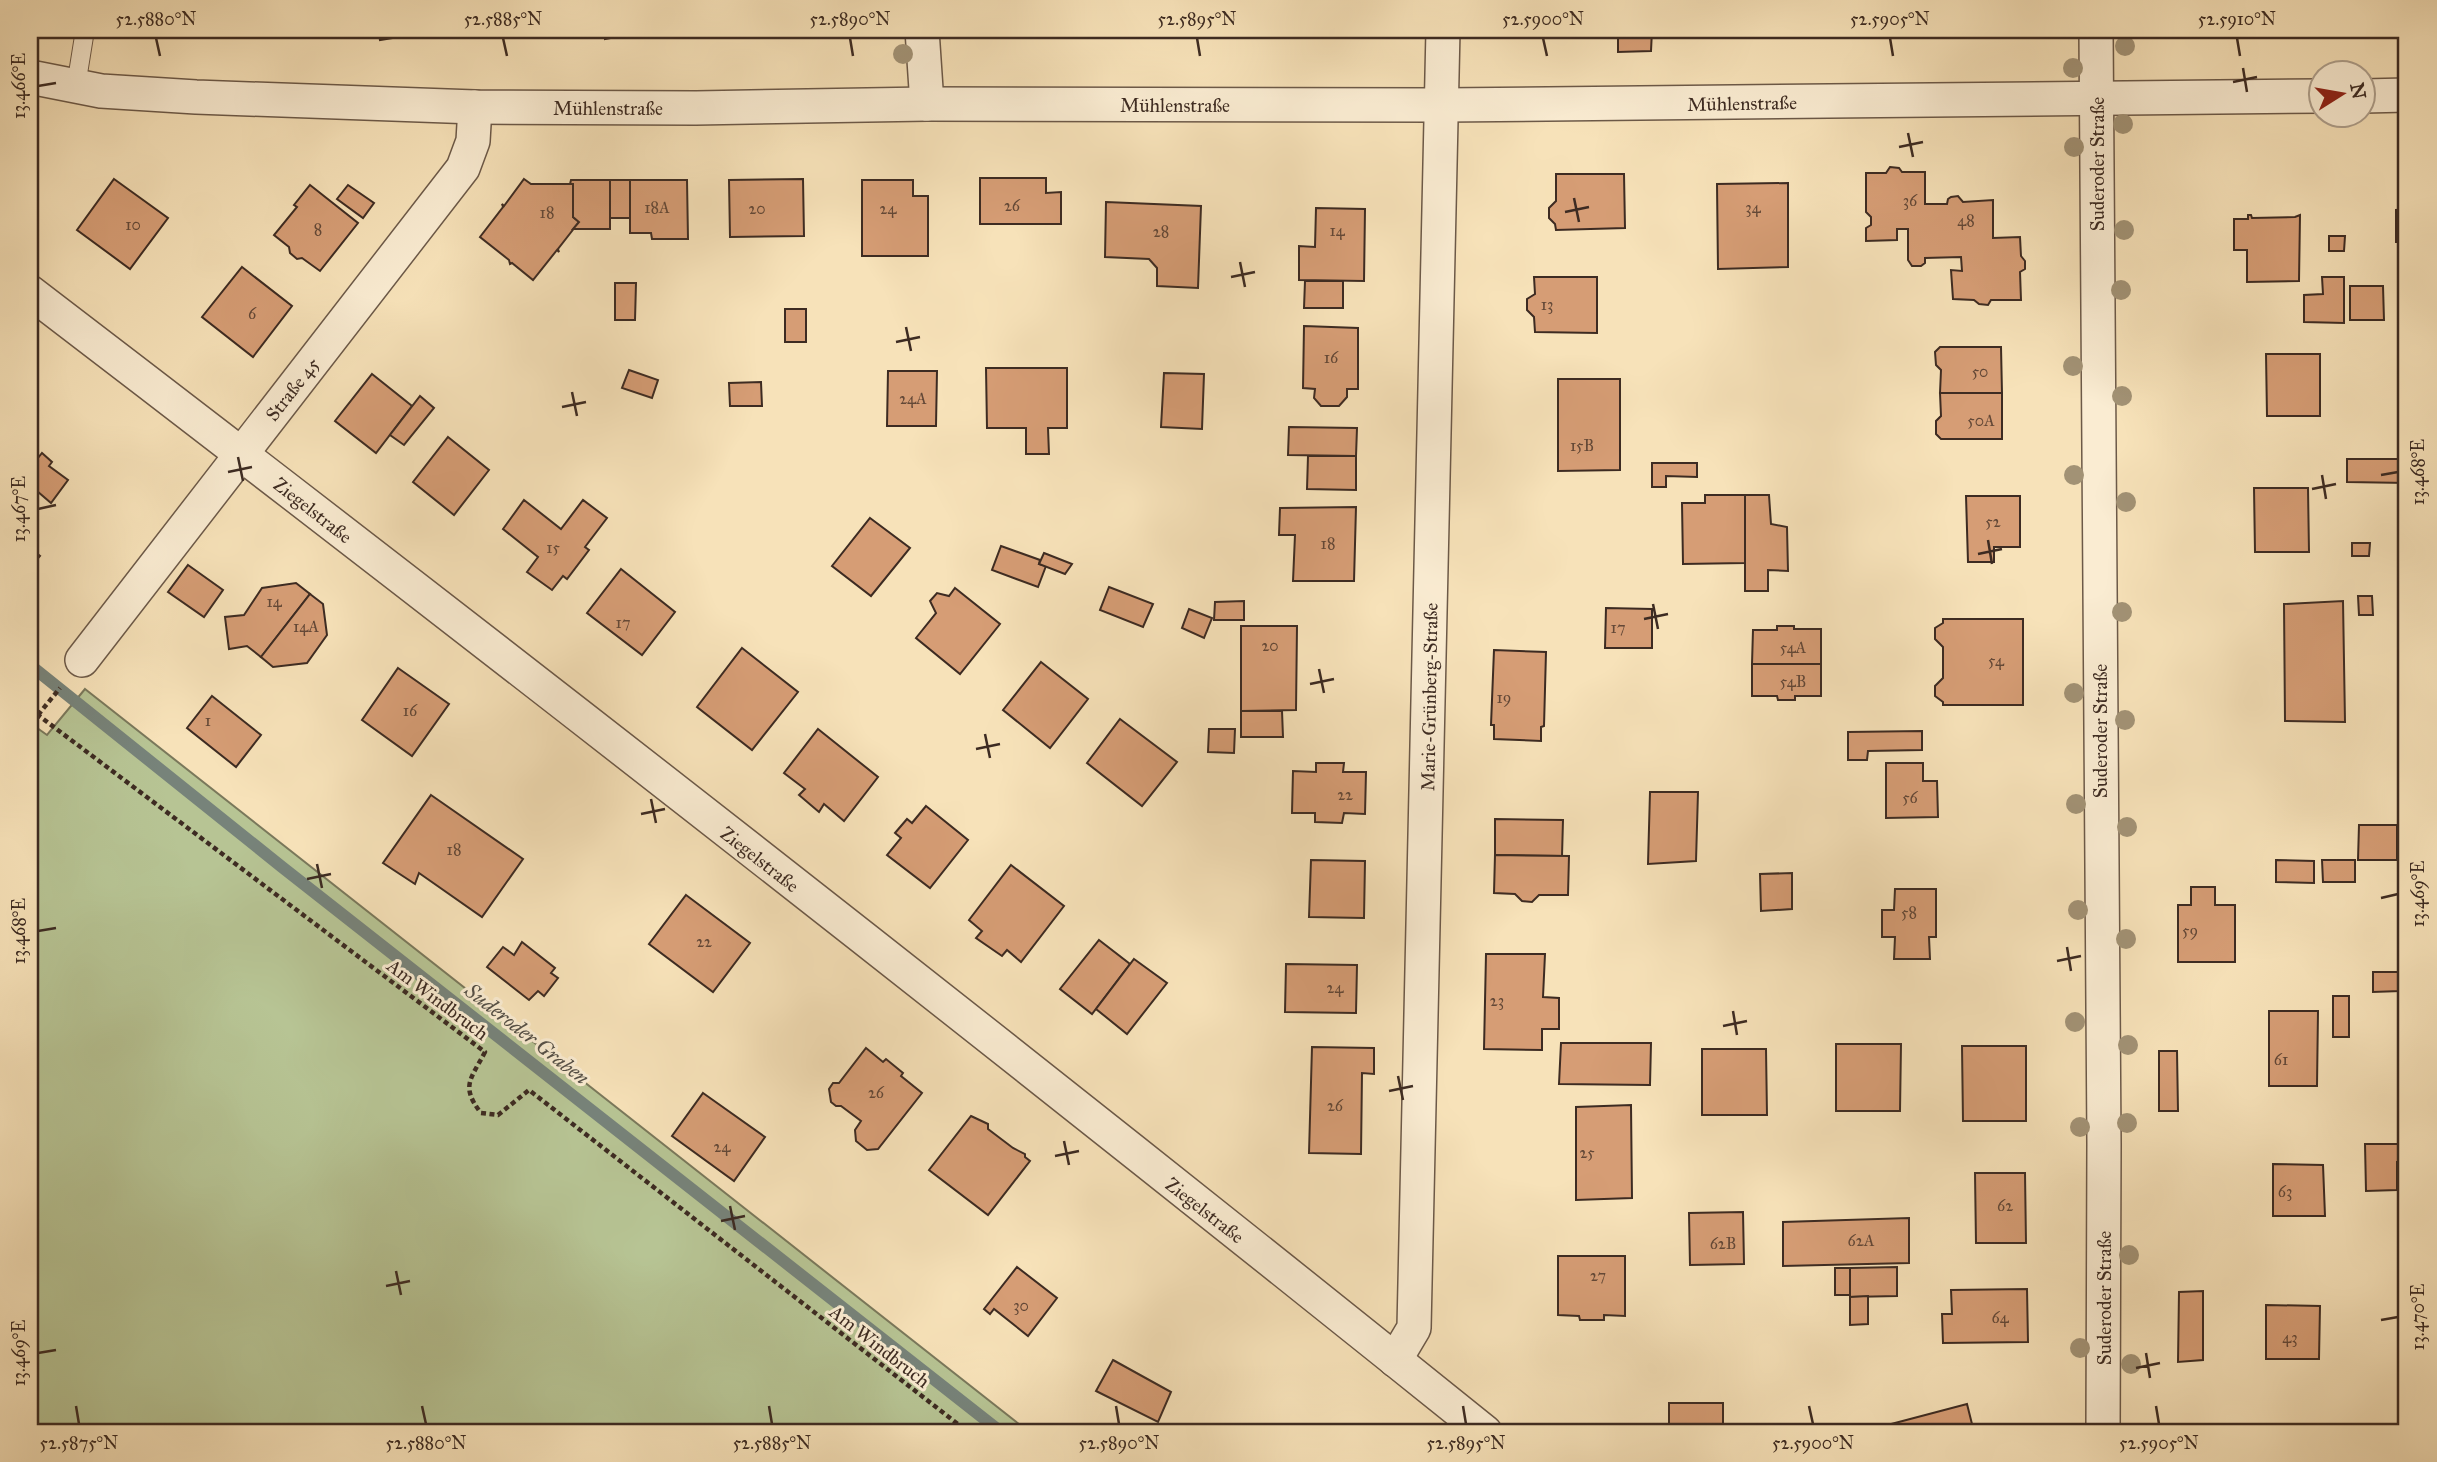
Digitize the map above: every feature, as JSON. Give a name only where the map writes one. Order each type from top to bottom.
[{"type":"street","points":[[922,30],[927,104]]},
{"type":"street","name":"Marie-Grünberg-Straße","points":[[1395,1360],[1414,1328],[1443,30]]},
{"type":"street","name":"Suderoder Straße","points":[[2096,30],[2104,1144],[2103,1432]]},
{"type":"street","name":"Mühlenstraße","points":[[30,77],[101,91],[475,107],[696,108],[927,104],[1443,106],[2308,96]]},
{"type":"street","points":[[2378,96],[2407,95]]},
{"type":"street","name":"Straße 45","points":[[82,660],[463,168],[473,141],[475,107]]},
{"type":"street","name":"Ziegelstraße","points":[[30,292],[916,980],[1485,1432]]},
{"type":"lane","points":[[76,86],[85,30]]},
{"type":"path","name":"Am Windbruch","points":[[30,709],[485,1052],[468,1085],[470,1099],[481,1113],[498,1115],[529,1090],[968,1432]]},
{"type":"green space","points":[[85,689],[1029,1432],[30,1432],[30,723],[47,735]]},
{"type":"building","points":[[378,30],[428,30],[429,32],[380,40]]},
{"type":"building","points":[[604,30],[654,30],[605,39]]},
{"type":"building","points":[[1618,30],[1652,30],[1651,51],[1618,52]]},
{"type":"building","points":[[1890,167],[1899,168],[1902,172],[1925,172],[1925,204],[1947,204],[1948,199],[1958,196],[1963,202],[1993,200],[1993,238],[2020,237],[2021,256],[2025,261],[2025,269],[2020,272],[2021,300],[1991,300],[1988,305],[1974,300],[1953,299],[1951,270],[1962,271],[1961,257],[1925,258],[1925,263],[1921,266],[1912,266],[1908,260],[1908,229],[1897,229],[1897,240],[1866,241],[1866,228],[1871,225],[1871,217],[1866,212],[1866,173],[1886,173]]},
{"type":"building","points":[[1556,174],[1624,174],[1625,228],[1556,230],[1555,224],[1549,218],[1549,208],[1556,201]]},
{"type":"building","points":[[980,178],[1046,178],[1046,193],[1061,192],[1061,224],[980,224]]},
{"type":"building","points":[[114,179],[168,218],[130,269],[77,230]]},
{"type":"building","points":[[524,179],[531,184],[573,184],[573,217],[579,222],[558,249],[559,252],[557,250],[533,280],[480,237],[503,207],[502,204],[504,206]]},
{"type":"building","points":[[803,179],[804,236],[730,237],[729,180]]},
{"type":"building","points":[[571,180],[610,180],[610,229],[573,229],[579,222],[573,217]]},
{"type":"building","points":[[610,180],[630,180],[630,218],[610,218]]},
{"type":"building","points":[[630,180],[687,180],[688,239],[652,239],[651,233],[630,233]]},
{"type":"building","points":[[862,180],[913,180],[913,196],[928,196],[928,256],[862,256]]},
{"type":"building","points":[[1788,183],[1788,267],[1718,269],[1717,184]]},
{"type":"building","points":[[310,185],[358,223],[320,271],[302,258],[297,259],[290,253],[289,247],[274,235],[297,207],[294,205]]},
{"type":"building","points":[[348,185],[374,203],[363,218],[337,199]]},
{"type":"building","points":[[1106,202],[1201,206],[1198,288],[1157,286],[1157,268],[1149,259],[1105,257]]},
{"type":"building","points":[[1316,208],[1365,209],[1364,281],[1299,280],[1299,246],[1315,247]]},
{"type":"building","points":[[2407,209],[2407,242],[2396,242],[2396,210]]},
{"type":"building","points":[[2248,215],[2252,218],[2300,215],[2299,281],[2247,282],[2247,250],[2234,250],[2234,219],[2248,219]]},
{"type":"building","points":[[2329,236],[2345,236],[2344,251],[2329,251]]},
{"type":"building","points":[[242,267],[292,306],[253,357],[202,317]]},
{"type":"building","points":[[1534,277],[1597,277],[1597,333],[1535,332],[1534,317],[1527,310],[1527,299],[1535,294]]},
{"type":"building","points":[[2322,277],[2344,277],[2344,323],[2304,322],[2304,295],[2323,294]]},
{"type":"building","points":[[1305,281],[1343,281],[1343,308],[1304,308]]},
{"type":"building","points":[[615,283],[636,283],[635,320],[615,320]]},
{"type":"building","points":[[2350,286],[2383,286],[2384,320],[2350,320]]},
{"type":"building","points":[[785,309],[806,309],[806,342],[785,342]]},
{"type":"building","points":[[1304,326],[1358,328],[1358,389],[1347,389],[1347,397],[1339,406],[1321,406],[1314,398],[1315,389],[1303,388]]},
{"type":"building","points":[[1940,347],[2001,347],[2002,393],[1940,393],[1941,370],[1936,365],[1935,352]]},
{"type":"building","points":[[2266,354],[2320,354],[2320,416],[2267,416]]},
{"type":"building","points":[[986,368],[1067,368],[1067,428],[1048,428],[1049,454],[1026,454],[1026,428],[987,428]]},
{"type":"building","points":[[629,370],[658,380],[652,398],[622,388]]},
{"type":"building","points":[[888,371],[937,371],[936,426],[887,426]]},
{"type":"building","points":[[1164,373],[1204,374],[1202,429],[1161,427]]},
{"type":"building","points":[[372,374],[412,406],[376,453],[335,421]]},
{"type":"building","points":[[1558,379],[1620,379],[1620,470],[1558,471]]},
{"type":"building","points":[[761,382],[762,406],[730,406],[729,383]]},
{"type":"building","points":[[1940,393],[2002,393],[2002,439],[1941,439],[1936,434],[1936,421],[1941,416]]},
{"type":"building","points":[[420,396],[434,408],[404,445],[390,435]]},
{"type":"building","points":[[1289,427],[1357,428],[1356,456],[1288,455]]},
{"type":"building","points":[[448,437],[489,470],[454,515],[413,482]]},
{"type":"building","points":[[42,453],[52,462],[49,466],[68,480],[51,503],[30,485],[30,468]]},
{"type":"building","points":[[1308,456],[1356,456],[1356,490],[1307,489]]},
{"type":"building","points":[[2347,459],[2407,459],[2407,483],[2347,482]]},
{"type":"building","points":[[1652,463],[1697,463],[1697,477],[1666,476],[1666,487],[1652,487]]},
{"type":"building","points":[[2254,488],[2308,488],[2309,552],[2255,552]]},
{"type":"building","points":[[1705,495],[1745,495],[1745,563],[1683,564],[1682,503],[1705,503]]},
{"type":"building","points":[[1745,495],[1769,495],[1771,524],[1787,527],[1788,571],[1768,570],[1768,591],[1745,591]]},
{"type":"building","points":[[1966,496],[2020,496],[2020,547],[1994,547],[1994,562],[1968,562]]},
{"type":"building","points":[[524,500],[561,529],[583,500],[607,518],[585,547],[589,550],[567,579],[563,576],[552,590],[527,572],[538,557],[503,529]]},
{"type":"building","points":[[1356,507],[1354,581],[1293,581],[1295,535],[1279,535],[1280,508]]},
{"type":"building","points":[[870,518],[910,548],[871,596],[832,566]]},
{"type":"building","points":[[2352,543],[2370,543],[2369,556],[2352,556]]},
{"type":"building","points":[[1001,546],[1040,560],[1039,564],[1046,566],[1038,587],[992,570]]},
{"type":"building","points":[[30,548],[40,556],[30,568]]},
{"type":"building","points":[[1044,553],[1072,564],[1065,574],[1039,564]]},
{"type":"building","points":[[188,565],[223,590],[204,617],[168,592]]},
{"type":"building","points":[[621,569],[675,612],[642,655],[587,613]]},
{"type":"building","points":[[296,583],[310,594],[261,657],[247,646],[229,649],[225,617],[244,615],[262,588]]},
{"type":"building","points":[[1109,587],[1153,604],[1143,627],[1100,610]]},
{"type":"building","points":[[955,588],[1000,624],[960,674],[916,638],[936,613],[930,601],[937,593],[949,596]]},
{"type":"building","points":[[310,594],[323,604],[327,635],[307,663],[273,667],[261,657]]},
{"type":"building","points":[[2358,596],[2372,596],[2373,615],[2359,615]]},
{"type":"building","points":[[1244,601],[1244,620],[1214,620],[1215,602]]},
{"type":"building","points":[[2343,601],[2345,722],[2285,721],[2284,604]]},
{"type":"building","points":[[1606,608],[1652,609],[1652,648],[1605,648]]},
{"type":"building","points":[[1189,609],[1212,618],[1204,638],[1182,628]]},
{"type":"building","points":[[1943,619],[2023,619],[2023,705],[1943,705],[1935,696],[1935,686],[1943,678],[1943,647],[1935,639],[1935,628],[1943,623]]},
{"type":"building","points":[[1241,626],[1297,626],[1296,710],[1241,711]]},
{"type":"building","points":[[1777,626],[1821,629],[1821,664],[1752,664],[1753,630],[1777,630]]},
{"type":"building","points":[[742,648],[798,692],[752,750],[697,707]]},
{"type":"building","points":[[1494,650],[1546,652],[1544,726],[1541,727],[1541,741],[1494,739],[1494,725],[1491,725]]},
{"type":"building","points":[[1041,662],[1088,699],[1050,748],[1003,710]]},
{"type":"building","points":[[1752,664],[1821,664],[1821,696],[1795,696],[1795,700],[1778,700],[1777,696],[1752,696]]},
{"type":"building","points":[[398,668],[449,704],[412,756],[362,720]]},
{"type":"building","points":[[212,696],[261,735],[236,767],[187,728]]},
{"type":"building","points":[[1241,711],[1282,711],[1283,737],[1241,737]]},
{"type":"building","points":[[1120,719],[1177,762],[1142,806],[1087,763]]},
{"type":"building","points":[[818,729],[878,777],[844,821],[824,804],[819,812],[799,795],[805,789],[784,773]]},
{"type":"building","points":[[1209,729],[1235,729],[1234,753],[1208,752]]},
{"type":"building","points":[[1922,731],[1922,750],[1868,751],[1867,760],[1848,760],[1848,732]]},
{"type":"building","points":[[2401,741],[2407,741],[2407,789],[2402,790]]},
{"type":"building","points":[[1316,763],[1344,763],[1343,772],[1366,772],[1365,814],[1344,813],[1342,823],[1315,822],[1315,813],[1292,813],[1293,771],[1316,772]]},
{"type":"building","points":[[1886,763],[1923,763],[1923,781],[1937,781],[1938,817],[1886,818]]},
{"type":"building","points":[[1650,792],[1698,792],[1696,861],[1648,864]]},
{"type":"building","points":[[431,795],[523,859],[482,917],[419,873],[415,884],[383,863]]},
{"type":"building","points":[[926,806],[968,840],[930,888],[887,855],[901,838],[895,833],[907,819],[912,823]]},
{"type":"building","points":[[1495,819],[1563,820],[1562,856],[1495,855]]},
{"type":"building","points":[[2359,825],[2397,825],[2397,860],[2358,860]]},
{"type":"building","points":[[1495,855],[1569,856],[1568,895],[1539,895],[1532,902],[1522,901],[1515,894],[1494,893]]},
{"type":"building","points":[[1311,860],[1365,861],[1364,918],[1309,917]]},
{"type":"building","points":[[2276,860],[2314,861],[2314,883],[2276,882]]},
{"type":"building","points":[[2322,860],[2355,860],[2355,882],[2323,882]]},
{"type":"building","points":[[1011,865],[1064,906],[1021,962],[1007,950],[1002,956],[976,938],[982,931],[969,920]]},
{"type":"building","points":[[1792,873],[1792,909],[1761,911],[1760,874]]},
{"type":"building","points":[[2191,887],[2215,887],[2215,905],[2235,905],[2235,962],[2178,962],[2178,905],[2191,905]]},
{"type":"building","points":[[1895,889],[1936,889],[1936,937],[1929,937],[1930,959],[1894,959],[1895,937],[1882,937],[1882,910],[1894,910]]},
{"type":"building","points":[[686,895],[750,943],[713,992],[649,944]]},
{"type":"building","points":[[1099,940],[1130,964],[1092,1014],[1060,989]]},
{"type":"building","points":[[522,942],[555,968],[551,973],[558,978],[544,996],[538,991],[529,1000],[487,967],[503,947],[514,955]]},
{"type":"building","points":[[1486,954],[1545,954],[1543,997],[1559,998],[1559,1029],[1542,1029],[1542,1050],[1484,1049]]},
{"type":"building","points":[[1134,959],[1167,983],[1127,1034],[1096,1009]]},
{"type":"building","points":[[1286,964],[1357,965],[1356,1013],[1285,1012]]},
{"type":"building","points":[[2373,972],[2400,972],[2400,991],[2373,992]]},
{"type":"building","points":[[2333,996],[2349,996],[2349,1037],[2333,1037]]},
{"type":"building","points":[[2269,1011],[2318,1011],[2317,1086],[2269,1086]]},
{"type":"building","points":[[1561,1043],[1651,1043],[1650,1085],[1559,1084]]},
{"type":"building","points":[[1836,1044],[1901,1044],[1900,1111],[1836,1111]]},
{"type":"building","points":[[1962,1046],[2026,1046],[2026,1121],[1963,1121]]},
{"type":"building","points":[[1312,1047],[1374,1048],[1374,1074],[1362,1073],[1361,1154],[1309,1153]]},
{"type":"building","points":[[866,1048],[883,1062],[886,1059],[922,1093],[878,1149],[867,1150],[856,1141],[855,1130],[861,1121],[831,1102],[829,1089],[833,1083],[839,1083]]},
{"type":"building","points":[[1702,1049],[1766,1049],[1767,1115],[1702,1115]]},
{"type":"building","points":[[2159,1051],[2177,1051],[2178,1111],[2159,1111]]},
{"type":"building","points":[[703,1093],[765,1137],[734,1181],[672,1136]]},
{"type":"building","points":[[1631,1105],[1632,1198],[1576,1200],[1576,1107]]},
{"type":"building","points":[[971,1116],[988,1124],[988,1129],[1025,1154],[1030,1161],[988,1215],[929,1170]]},
{"type":"building","points":[[2365,1144],[2407,1144],[2407,1162],[2397,1162],[2397,1190],[2366,1191]]},
{"type":"building","points":[[2273,1164],[2323,1165],[2325,1216],[2273,1216]]},
{"type":"building","points":[[1975,1173],[2025,1173],[2026,1243],[1976,1243]]},
{"type":"building","points":[[1743,1212],[1744,1264],[1690,1265],[1689,1213]]},
{"type":"building","points":[[1909,1218],[1909,1263],[1783,1266],[1783,1222]]},
{"type":"building","points":[[1558,1256],[1625,1256],[1625,1316],[1604,1315],[1604,1320],[1580,1320],[1579,1316],[1558,1315]]},
{"type":"building","points":[[1017,1267],[1057,1298],[1028,1336],[994,1309],[990,1314],[984,1309]]},
{"type":"building","points":[[1897,1267],[1897,1296],[1850,1297],[1850,1268]]},
{"type":"building","points":[[1835,1268],[1850,1268],[1850,1295],[1835,1295]]},
{"type":"building","points":[[2027,1289],[2028,1342],[1943,1343],[1942,1314],[1952,1314],[1951,1290]]},
{"type":"building","points":[[2203,1291],[2203,1360],[2178,1362],[2179,1292]]},
{"type":"building","points":[[1868,1296],[1868,1324],[1850,1325],[1850,1297]]},
{"type":"building","points":[[2266,1305],[2320,1306],[2319,1359],[2266,1359]]},
{"type":"building","points":[[1113,1360],[1171,1392],[1158,1422],[1096,1391]]},
{"type":"building","points":[[1669,1403],[1723,1403],[1723,1432],[1669,1432]]},
{"type":"building","points":[[1967,1404],[1974,1432],[1877,1432],[1876,1428]]},
{"type":"waterway","name":"Suderoder Graben","points":[[30,665],[282,867],[1001,1432]]}]
